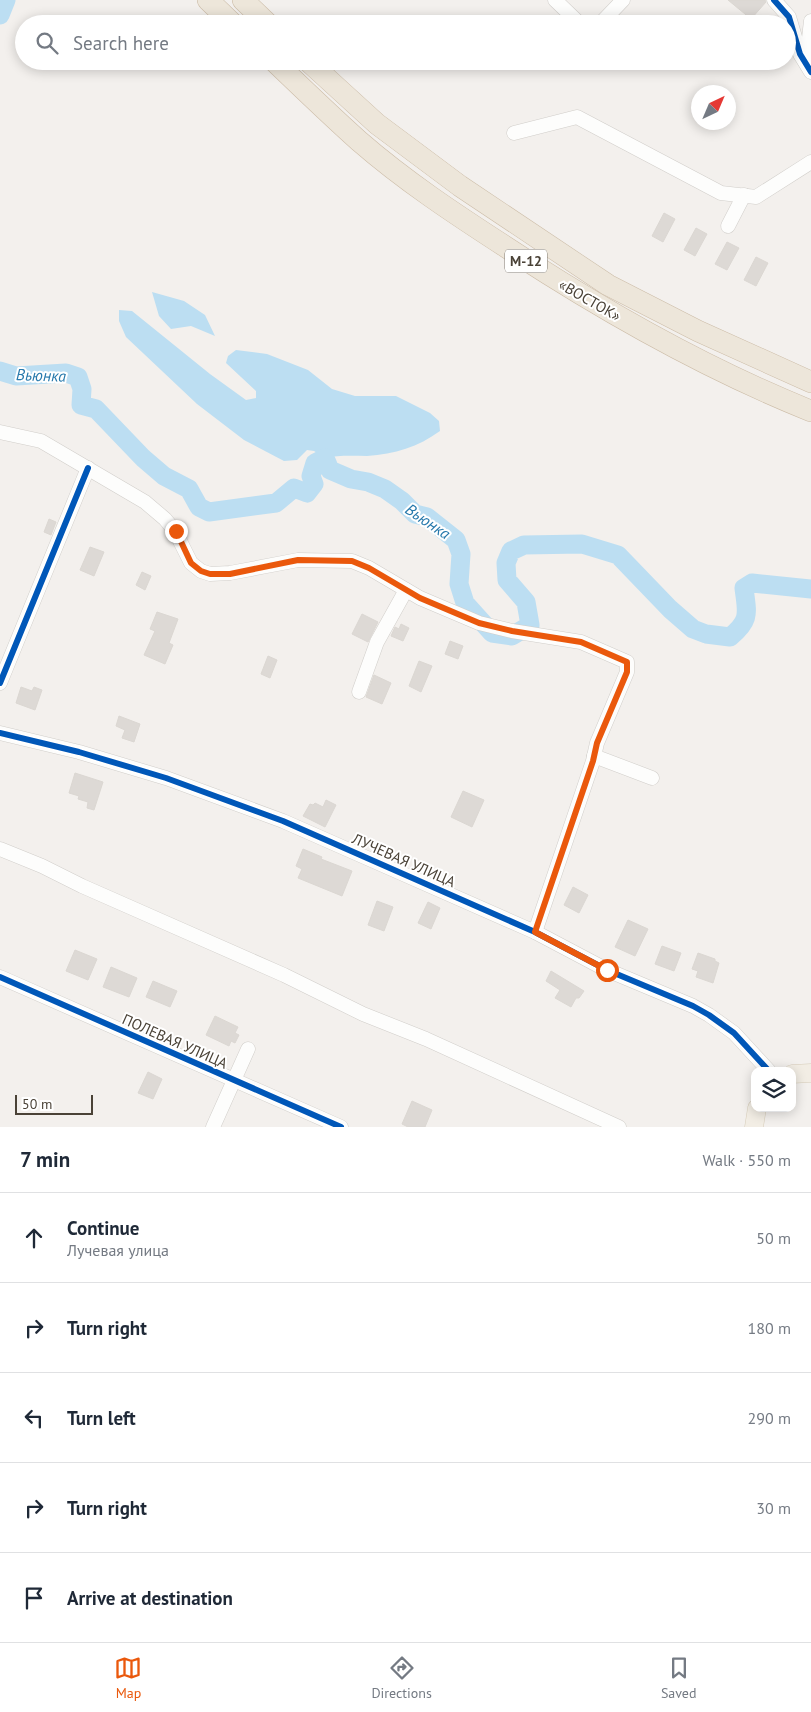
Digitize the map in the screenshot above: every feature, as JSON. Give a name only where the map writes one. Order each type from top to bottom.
[{"type":"highway","points":[[208,0],[224,15]]},
{"type":"highway","points":[[243,0],[259,15]]},
{"type":"highway","name":"«ВОСТОК»","points":[[284,70],[360,141],[402,176],[446,208],[556,280],[661,340],[766,392],[811,410]]},
{"type":"highway","name":"«ВОСТОК»","points":[[318,70],[377,124],[460,186],[608,285],[698,331],[811,382]]},
{"type":"main road","points":[[754,1127],[756,1112]]},
{"type":"street","points":[[555,0],[571,15]]},
{"type":"street","points":[[609,15],[623,0]]},
{"type":"street","points":[[774,0],[787,15]]},
{"type":"street","points":[[809,64],[811,21]]},
{"type":"street","points":[[796,41],[798,48],[809,64]]},
{"type":"street","points":[[514,133],[577,117],[722,193],[756,197],[811,162]]},
{"type":"street","points":[[728,226],[744,195]]},
{"type":"street","points":[[0,432],[41,441],[145,502],[176,531],[191,563],[201,571],[210,574],[230,574],[298,560],[352,561],[369,568],[420,598],[479,623],[512,631],[581,642],[627,662],[627,672],[597,743],[535,932]]},
{"type":"street","points":[[0,683],[88,468]]},
{"type":"street","points":[[359,692],[378,642],[406,590]]},
{"type":"street","name":"ЛУЧЕВАЯ УЛИЦА","points":[[0,733],[79,752],[166,778],[283,820],[535,932],[607,970],[692,1006],[709,1015],[743,1041],[766,1067]]},
{"type":"street","points":[[594,756],[652,778]]},
{"type":"street","points":[[0,849],[284,975],[363,1014],[426,1039],[619,1127]]},
{"type":"street","name":"ПОЛЕВАЯ УЛИЦА","points":[[0,977],[340,1127]]},
{"type":"street","points":[[214,1127],[248,1049]]},
{"type":"water","points":[[152,292],[184,301],[205,315],[215,336],[191,326],[171,329],[159,316]]},
{"type":"water","points":[[119,310],[132,311],[210,374],[246,400],[256,398],[256,391],[226,363],[228,356],[236,350],[267,354],[308,370],[332,389],[355,396],[396,396],[430,413],[439,421],[440,431],[432,437],[406,449],[387,454],[325,458],[314,451],[307,450],[297,460],[284,461],[244,440],[197,404],[126,337],[119,321]]},
{"type":"building","points":[[728,0],[765,0],[766,2],[755,15],[746,15]]},
{"type":"building","points":[[664,213],[675,219],[663,242],[652,236]]},
{"type":"building","points":[[696,228],[707,234],[695,256],[684,250]]},
{"type":"building","points":[[727,242],[739,248],[727,270],[715,264]]},
{"type":"building","points":[[756,257],[768,263],[756,286],[744,280]]},
{"type":"building","points":[[49,519],[56,522],[51,535],[44,532]]},
{"type":"building","points":[[90,547],[104,552],[94,576],[80,570]]},
{"type":"building","points":[[142,572],[151,576],[145,590],[136,585]]},
{"type":"building","points":[[157,612],[178,619],[169,643],[173,645],[165,664],[144,655],[155,631],[150,629]]},
{"type":"building","points":[[362,614],[378,622],[368,642],[352,634]]},
{"type":"building","points":[[401,624],[409,628],[403,641],[391,636],[395,627],[399,629]]},
{"type":"building","points":[[450,641],[463,646],[458,659],[445,654]]},
{"type":"building","points":[[268,656],[277,660],[270,678],[261,674]]},
{"type":"building","points":[[419,661],[432,666],[421,692],[409,686]]},
{"type":"building","points":[[374,675],[391,683],[382,704],[366,697]]},
{"type":"building","points":[[21,687],[32,691],[34,687],[42,690],[35,710],[16,703]]},
{"type":"building","points":[[119,716],[140,724],[134,742],[122,738],[125,730],[116,726]]},
{"type":"building","points":[[75,773],[103,782],[94,810],[87,808],[88,802],[78,799],[79,796],[69,793]]},
{"type":"building","points":[[463,791],[484,800],[472,827],[451,817]]},
{"type":"building","points":[[326,800],[336,805],[325,827],[303,816],[310,804],[313,805],[315,803],[323,807]]},
{"type":"building","points":[[303,849],[322,857],[321,859],[352,871],[342,896],[298,878],[302,869],[296,866]]},
{"type":"building","points":[[573,887],[588,895],[579,913],[564,905]]},
{"type":"building","points":[[377,901],[393,907],[384,931],[368,925]]},
{"type":"building","points":[[428,902],[440,908],[431,929],[418,923]]},
{"type":"building","points":[[628,920],[648,929],[635,956],[615,947]]},
{"type":"building","points":[[662,946],[681,953],[674,971],[655,964]]},
{"type":"building","points":[[75,950],[97,959],[88,980],[66,971]]},
{"type":"building","points":[[698,953],[715,959],[719,963],[713,983],[696,977],[698,971],[692,969]]},
{"type":"building","points":[[111,967],[137,978],[129,997],[103,987]]},
{"type":"building","points":[[551,971],[584,991],[579,998],[576,998],[571,1007],[555,998],[560,990],[546,981]]},
{"type":"building","points":[[153,981],[177,991],[170,1007],[146,997]]},
{"type":"building","points":[[215,1016],[238,1027],[235,1033],[239,1035],[235,1043],[231,1041],[229,1046],[206,1035]]},
{"type":"building","points":[[148,1072],[162,1079],[153,1099],[138,1093]]},
{"type":"building","points":[[412,1101],[432,1110],[425,1127],[408,1127],[402,1124]]},
{"type":"waterway","name":"Вьюнка","points":[[0,15],[6,0]]},
{"type":"waterway","name":"Вьюнка","points":[[0,371],[16,376],[66,373],[78,377],[82,389],[81,405],[96,409],[143,458],[164,476],[189,489],[199,507],[209,512],[276,503],[294,488],[307,493],[314,484],[311,476],[315,463],[325,458],[330,470],[351,479],[368,482],[385,489],[402,501],[415,514],[427,517],[456,540],[461,554],[459,584],[465,603],[492,633],[512,636],[530,625],[526,602],[507,580],[506,563],[511,551],[524,545],[582,544],[618,555],[670,609],[693,629],[706,634],[730,637],[737,631],[746,616],[744,588],[752,583],[811,589]]},
{"type":"cycle path","points":[[774,0],[787,15]]},
{"type":"cycle path","points":[[796,41],[800,54],[811,72]]},
{"type":"cycle path","points":[[0,683],[88,468]]},
{"type":"cycle path","points":[[0,733],[79,752],[166,778],[283,821],[535,932],[607,970],[693,1006],[734,1033],[765,1067]]},
{"type":"cycle path","points":[[0,977],[341,1127]]},
{"type":"route","points":[[176,531],[191,563],[201,571],[210,574],[230,574],[298,560],[352,561],[369,568],[420,598],[479,623],[512,631],[581,642],[627,662],[627,672],[597,743],[593,761],[535,932],[607,970]]}]
